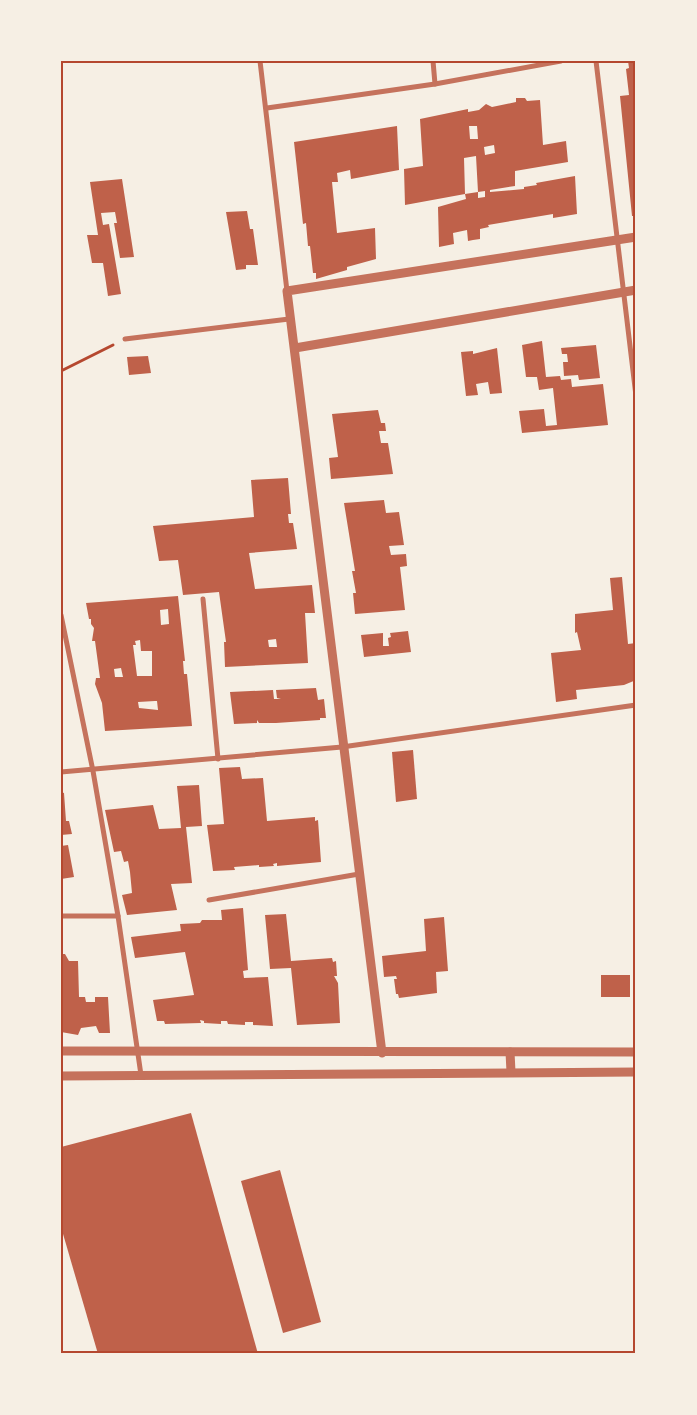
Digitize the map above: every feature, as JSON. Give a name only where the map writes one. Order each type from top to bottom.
[{"type":"street","points":[[260,61],[267,108],[289,319],[295,348],[342,748],[382,1053]]},
{"type":"street","points":[[433,61],[435,84]]},
{"type":"street","points":[[267,108],[435,84],[560,61]]},
{"type":"street","points":[[596,61],[636,396]]},
{"type":"street","points":[[287,290],[616,238],[636,237]]},
{"type":"street","points":[[295,348],[636,290]]},
{"type":"street","points":[[125,339],[289,319]]},
{"type":"street","points":[[203,599],[218,759]]},
{"type":"street","points":[[61,615],[93,771],[118,916],[136,1051],[141,1075]]},
{"type":"street","points":[[61,772],[93,771],[342,748],[636,705]]},
{"type":"street","points":[[209,900],[358,874]]},
{"type":"street","points":[[61,916],[118,916]]},
{"type":"street","points":[[61,1051],[636,1052]]},
{"type":"street","points":[[510,1052],[511,1072]]},
{"type":"street","points":[[61,1076],[636,1072]]},
{"type":"path","points":[[61,370],[125,339]]},
{"type":"building","points":[[628,61],[636,61],[636,216],[632,216],[620,96],[629,95],[626,69],[629,68]]},
{"type":"building","points":[[516,98],[525,98],[527,101],[540,100],[543,145],[566,141],[568,162],[515,171],[515,186],[490,190],[490,192],[524,189],[524,187],[537,185],[536,183],[575,176],[577,214],[553,218],[553,214],[488,225],[489,227],[480,229],[480,239],[468,241],[467,230],[453,233],[454,244],[439,247],[438,207],[466,199],[465,194],[405,205],[404,169],[423,166],[420,119],[468,109],[468,112],[479,110],[486,104],[492,107],[516,102]],"holes":[[[469,126],[477,126],[478,139],[470,139]],[[494,145],[495,153],[485,155],[484,147]],[[476,156],[478,192],[465,194],[464,158]],[[485,191],[485,197],[478,198],[478,192]]]},
{"type":"building","points":[[397,126],[399,170],[351,179],[350,170],[337,173],[338,182],[332,182],[337,233],[375,228],[376,259],[347,267],[347,270],[316,279],[316,273],[313,273],[310,246],[308,246],[306,223],[303,224],[294,142]]},
{"type":"building","points":[[122,179],[134,257],[120,258],[114,223],[117,223],[115,212],[101,213],[103,225],[109,224],[121,294],[108,296],[103,263],[92,263],[87,235],[98,235],[90,182]]},
{"type":"building","points":[[247,211],[250,229],[253,229],[258,265],[246,265],[246,269],[236,270],[226,212]]},
{"type":"building","points":[[542,341],[546,377],[560,376],[561,380],[571,379],[572,387],[603,384],[608,425],[522,433],[519,411],[544,409],[546,426],[557,425],[553,388],[539,390],[537,377],[526,377],[522,345]]},
{"type":"building","points":[[596,345],[600,378],[579,380],[578,375],[564,376],[563,362],[568,362],[567,354],[562,354],[561,348]]},
{"type":"building","points":[[497,348],[502,393],[490,394],[488,382],[476,384],[478,395],[466,396],[461,352],[473,351],[473,354]]},
{"type":"building","points":[[148,356],[151,373],[129,375],[127,357]]},
{"type":"building","points":[[378,410],[381,423],[385,423],[386,431],[379,431],[381,443],[388,443],[393,474],[331,479],[329,458],[338,457],[332,414]]},
{"type":"building","points":[[288,478],[291,514],[288,514],[289,523],[293,523],[297,549],[249,553],[255,589],[312,585],[315,613],[305,613],[308,663],[225,667],[224,642],[226,642],[219,592],[183,595],[178,560],[159,561],[153,526],[254,517],[251,480]],"holes":[[[276,639],[277,647],[269,647],[268,640]]]},
{"type":"building","points":[[384,500],[386,513],[399,512],[404,545],[389,546],[391,555],[406,554],[407,566],[400,567],[405,610],[355,614],[353,593],[356,593],[352,571],[355,571],[344,503]]},
{"type":"building","points":[[622,577],[628,644],[636,643],[636,680],[624,685],[576,690],[577,699],[556,702],[551,653],[581,650],[577,632],[575,633],[575,614],[613,610],[610,578]]},
{"type":"building","points":[[178,596],[185,661],[183,661],[184,674],[187,674],[192,726],[105,731],[102,703],[95,684],[96,678],[100,678],[95,641],[92,641],[94,628],[91,624],[91,619],[89,619],[86,603]],"holes":[[[168,609],[169,624],[161,625],[160,610]],[[140,640],[141,651],[152,651],[152,676],[137,676],[133,645],[136,645],[135,641]],[[121,668],[123,677],[115,677],[114,669]],[[157,701],[158,710],[139,708],[138,702]]]},
{"type":"building","points":[[408,631],[411,652],[364,657],[361,635],[383,633],[383,646],[389,646],[388,638],[391,637],[390,633]]},
{"type":"building","points":[[316,688],[318,700],[324,699],[326,718],[276,723],[259,723],[257,720],[257,723],[234,724],[230,692],[273,690],[274,699],[281,699],[277,698],[276,690]]},
{"type":"building","points":[[413,750],[417,799],[396,802],[392,752]]},
{"type":"building","points":[[240,767],[242,779],[263,778],[267,821],[315,817],[315,821],[318,820],[321,862],[277,866],[277,863],[273,864],[274,866],[234,867],[235,870],[213,871],[207,825],[224,824],[219,768]]},
{"type":"building","points":[[199,785],[202,826],[186,827],[192,883],[171,884],[177,910],[127,915],[122,895],[132,893],[128,861],[124,862],[121,851],[114,852],[105,810],[153,805],[159,829],[181,828],[177,786]]},
{"type":"building","points":[[61,792],[64,793],[66,821],[69,821],[72,834],[61,835]]},
{"type":"building","points":[[68,845],[74,877],[61,879],[61,846]]},
{"type":"building","points":[[243,908],[248,970],[243,971],[244,978],[268,977],[273,1026],[253,1025],[253,1022],[245,1022],[245,1025],[228,1024],[227,1021],[221,1021],[221,1024],[204,1023],[204,1021],[200,1020],[201,1023],[165,1024],[164,1021],[157,1021],[153,1000],[194,995],[185,952],[135,958],[131,937],[181,931],[180,924],[200,923],[202,920],[222,920],[221,910]]},
{"type":"building","points":[[286,914],[291,961],[332,958],[333,962],[336,961],[337,976],[334,976],[338,983],[340,1023],[297,1025],[291,968],[270,969],[265,915]]},
{"type":"building","points":[[444,917],[448,971],[436,972],[437,993],[399,998],[398,994],[396,994],[394,979],[397,979],[396,976],[384,977],[382,956],[426,951],[424,919]]},
{"type":"building","points":[[61,954],[65,954],[69,961],[78,961],[79,997],[85,997],[86,1002],[95,1002],[95,997],[108,997],[110,1033],[99,1033],[96,1026],[81,1028],[78,1035],[61,1032]]},
{"type":"building","points":[[601,975],[630,975],[630,997],[601,997]]},
{"type":"building","points":[[191,1113],[258,1354],[98,1354],[61,1227],[61,1147]]},
{"type":"building","points":[[280,1170],[321,1322],[283,1333],[241,1181]]}]
